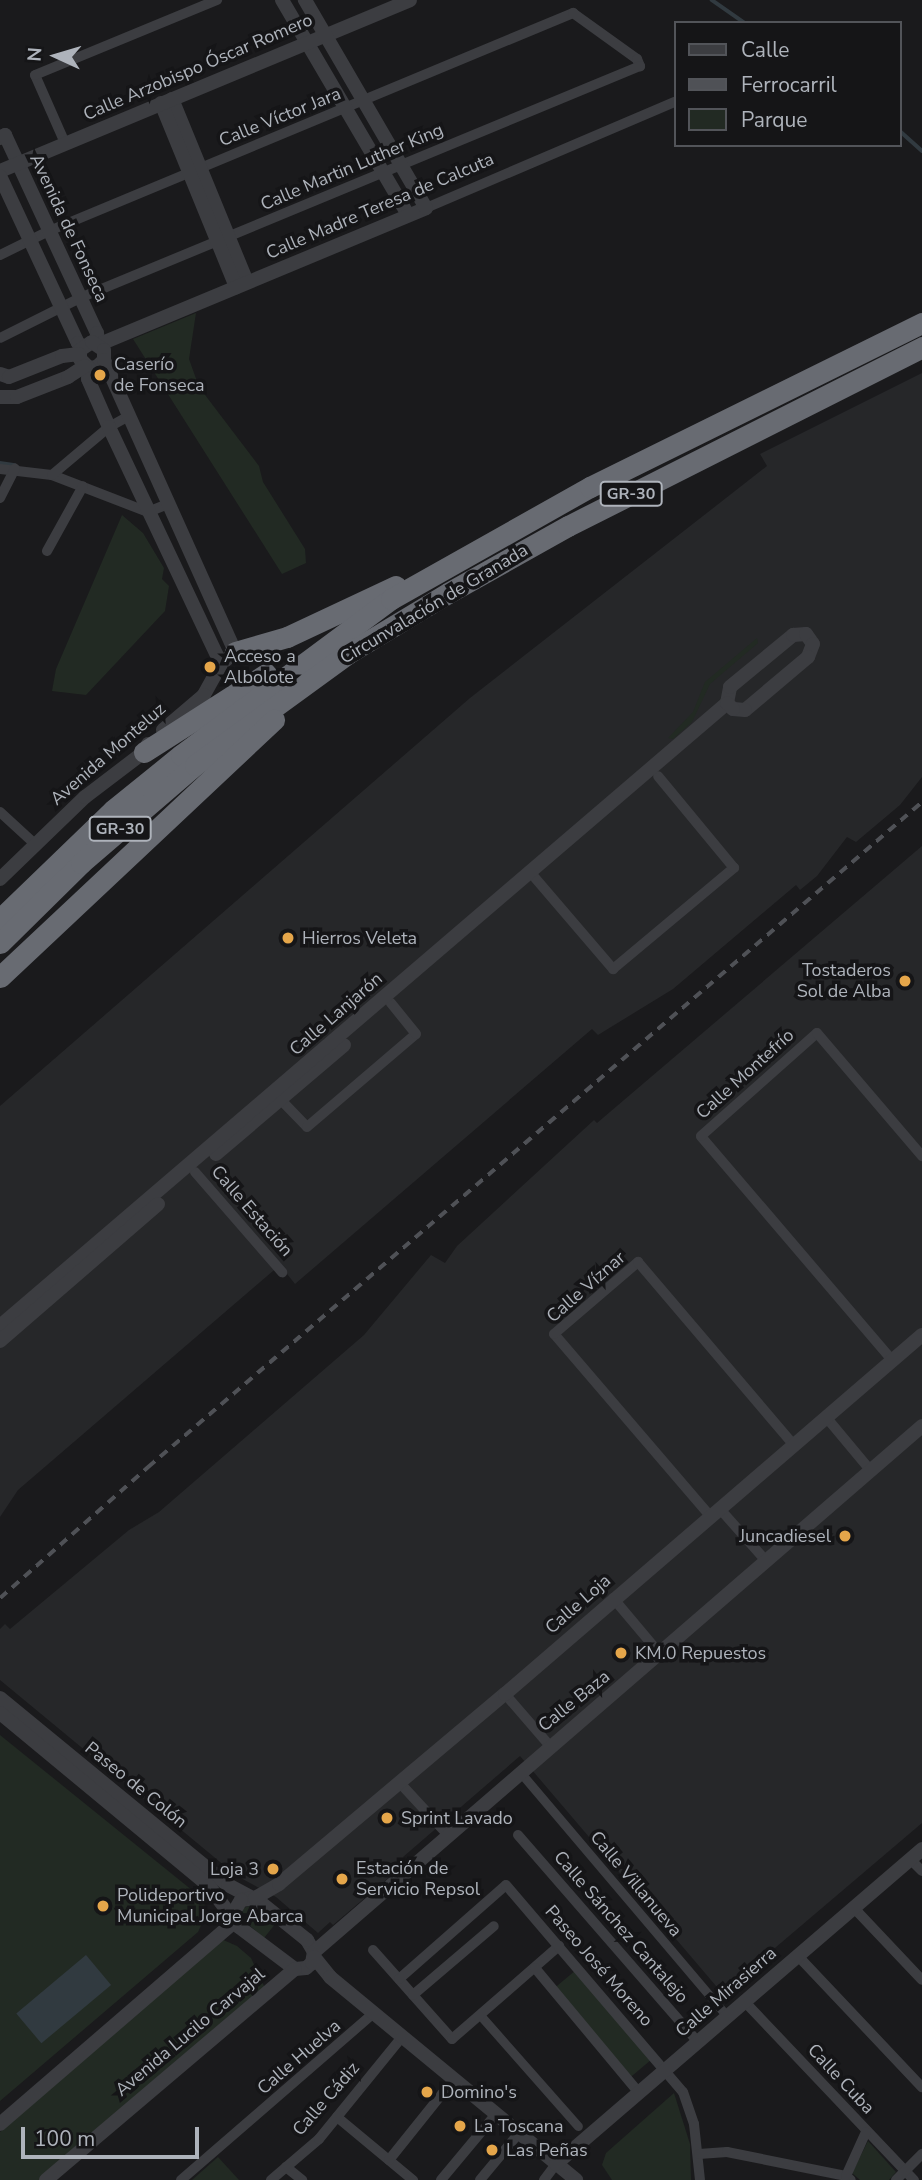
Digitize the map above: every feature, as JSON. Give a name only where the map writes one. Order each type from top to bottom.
[{"type":"highway","points":[[873,348],[897,326],[922,313]]},
{"type":"highway","name":"Circunvalación de Granada","points":[[0,919],[113,810],[251,700],[422,580],[590,487],[922,323]]},
{"type":"highway","name":"Circunvalación de Granada","points":[[0,943],[81,863],[195,765],[347,654],[448,593],[568,526],[922,347]]},
{"type":"highway","points":[[228,658],[287,637],[386,588],[422,580]]},
{"type":"highway","points":[[144,752],[341,625],[365,618]]},
{"type":"highway","points":[[0,977],[250,742],[332,675],[347,654]]},
{"type":"street","points":[[65,143],[35,75],[217,0]]},
{"type":"street","points":[[282,0],[408,215]]},
{"type":"street","points":[[305,0],[426,208]]},
{"type":"street","name":"Calle Arzobispo Óscar Romero","points":[[0,173],[65,143],[410,0]]},
{"type":"street","name":"Calle Martin Luther King","points":[[0,338],[80,298],[640,66],[637,59],[573,13]]},
{"type":"street","name":"Calle Víctor Jara","points":[[0,255],[49,231],[573,13]]},
{"type":"street","points":[[298,27],[316,18]]},
{"type":"street","points":[[166,101],[242,284]]},
{"type":"street","name":"Calle Madre Teresa de Calcuta","points":[[99,344],[674,102]]},
{"type":"street","name":"Avenida de Fonseca","points":[[3,136],[97,333],[99,344]]},
{"type":"street","points":[[0,173],[84,358],[88,379],[165,551],[228,658]]},
{"type":"street","points":[[0,397],[17,397],[68,377],[84,358],[87,343],[99,344],[104,350],[104,359],[185,541],[228,658]]},
{"type":"street","points":[[0,374],[9,377],[62,356],[84,358],[97,367],[104,359]]},
{"type":"street","points":[[52,475],[109,427],[129,416]]},
{"type":"street","points":[[0,469],[52,475],[148,512],[168,504]]},
{"type":"street","points":[[0,498],[15,470]]},
{"type":"street","points":[[47,551],[83,486]]},
{"type":"street","points":[[165,551],[185,541]]},
{"type":"street","name":"Calle Lanjarón","points":[[0,1340],[281,1100],[533,876],[658,776],[730,706],[730,687],[793,635],[806,634],[813,644],[808,657],[745,710],[730,706]]},
{"type":"street","name":"Avenida Monteluz","points":[[0,879],[85,797],[144,752],[149,742],[204,695],[228,658]]},
{"type":"street","name":"Calle Lanjarón","points":[[0,1326],[730,706]]},
{"type":"street","points":[[533,876],[613,969],[734,868],[658,776]]},
{"type":"street","points":[[0,812],[36,845]]},
{"type":"street","name":"Calle Lanjarón","points":[[281,1100],[307,1127],[416,1034],[391,1003]]},
{"type":"street","name":"Calle Montefrío","points":[[892,1360],[701,1136],[817,1033],[922,1156]]},
{"type":"street","name":"Calle Estación","points":[[195,1172],[282,1272]]},
{"type":"street","name":"Calle Víznar","points":[[715,1513],[554,1334],[638,1262],[794,1445]]},
{"type":"street","name":"Calle Loja","points":[[233,1919],[234,1908],[279,1884],[505,1694],[613,1598],[922,1335]]},
{"type":"street","points":[[826,1417],[871,1471]]},
{"type":"street","name":"Calle Baza","points":[[307,1961],[447,1834],[661,1655],[922,1426]]},
{"type":"street","points":[[715,1513],[767,1562]]},
{"type":"street","points":[[613,1598],[661,1655]]},
{"type":"street","points":[[505,1694],[550,1746]]},
{"type":"street","name":"Paseo de Colón","points":[[0,1698],[228,1885],[253,1897],[307,1940],[307,1961],[233,1919],[209,1886],[0,1713]]},
{"type":"street","name":"Calle Villanueva","points":[[520,1772],[727,2016]]},
{"type":"street","points":[[398,1782],[447,1834]]},
{"type":"street","name":"Calle Sánchez Cantalejo","points":[[518,1835],[698,2042]]},
{"type":"street","name":"Calle Mirasierra","points":[[556,2164],[922,1849]]},
{"type":"street","points":[[910,1859],[922,1871]]},
{"type":"street","name":"Paseo José Moreno","points":[[399,1979],[506,1885],[666,2071]]},
{"type":"street","points":[[853,1907],[922,1980]]},
{"type":"street","points":[[0,2123],[233,1919]]},
{"type":"street","points":[[413,1995],[494,1926]]},
{"type":"street","points":[[373,1950],[452,2039],[559,1946]]},
{"type":"street","points":[[797,1955],[922,2087]]},
{"type":"street","points":[[307,1961],[330,1976],[576,2180]]},
{"type":"street","name":"Avenida Lucilo Carvajal","points":[[46,2180],[307,1961]]},
{"type":"street","points":[[535,1968],[639,2093]]},
{"type":"street","name":"Calle Cuba","points":[[744,2001],[914,2180]]},
{"type":"street","name":"Calle Huelva","points":[[181,2180],[374,2013]]},
{"type":"street","points":[[480,2015],[578,2126]]},
{"type":"street","name":"Calle Cádiz","points":[[271,2180],[319,2139],[402,2036]]},
{"type":"street","points":[[666,2071],[683,2092],[699,2154],[700,2180]]},
{"type":"street","points":[[389,2160],[454,2079]]},
{"type":"street","points":[[441,2180],[496,2114]]},
{"type":"street","points":[[337,2117],[413,2180]]},
{"type":"street","points":[[699,2154],[727,2152],[849,2178],[866,2132]]},
{"type":"street","points":[[480,2180],[519,2133]]},
{"type":"street","points":[[896,2180],[922,2154]]},
{"type":"street","points":[[544,2180],[556,2164]]},
{"type":"street","points":[[286,2167],[302,2180]]},
{"type":"shaded area","points":[[922,373],[922,777],[900,805],[856,842],[847,837],[817,876],[800,890],[796,885],[673,989],[598,1035],[592,1029],[295,1284],[280,1265],[18,1490],[0,1517],[0,1106],[470,698],[767,466],[760,454]]},
{"type":"shaded area","points":[[922,846],[922,1823],[722,1993],[520,1756],[403,1857],[407,1862],[333,1925],[330,1922],[318,1933],[276,1897],[237,1876],[0,1680],[0,1629],[5,1624],[10,1629],[129,1530],[159,1512],[364,1335],[431,1255],[445,1263],[457,1246],[594,1120],[597,1123]]},
{"type":"shaded area","points":[[86,1955],[111,1985],[41,2043],[16,2013]]},
{"type":"green space","points":[[196,313],[189,359],[199,387],[259,466],[263,482],[305,549],[306,563],[282,574],[133,339]]},
{"type":"green space","points":[[122,515],[143,533],[164,568],[162,579],[169,586],[165,611],[86,695],[52,691],[56,669]]},
{"type":"green space","points":[[757,638],[758,643],[710,684],[692,722],[673,739],[668,738],[693,712],[705,682]]},
{"type":"green space","name":"Polideportivo Municipal Jorge Abarca","points":[[0,1735],[203,1899],[207,1913],[198,1932],[0,2101]]},
{"type":"green space","points":[[253,1905],[276,1923],[264,1938],[242,1919],[243,1908]]},
{"type":"green space","points":[[221,1939],[237,1946],[251,1958],[265,1988],[39,2180],[0,2180],[0,2132]]},
{"type":"green space","points":[[576,1970],[651,2060],[630,2078],[555,1988]]},
{"type":"green space","points":[[674,2093],[690,2144],[691,2180],[612,2180],[602,2165],[606,2153]]},
{"type":"green space","points":[[868,2141],[896,2172],[889,2180],[860,2180],[852,2173]]},
{"type":"green space","points":[[218,2157],[239,2180],[192,2180]]},
{"type":"waterway","points":[[712,0],[742,21]]},
{"type":"waterway","points":[[901,132],[922,151]]},
{"type":"waterway","points":[[0,463],[15,465]]},
{"type":"railway","points":[[0,1598],[148,1467],[922,802]]},
{"type":"place","name":"Caserío de Fonseca","points":[[100,375]]},
{"type":"place","name":"Acceso a Albolote","points":[[210,667]]},
{"type":"place","name":"Hierros Veleta","points":[[288,938]]},
{"type":"place","name":"Tostaderos Sol de Alba","points":[[905,981]]},
{"type":"place","name":"Juncadiesel","points":[[845,1536]]},
{"type":"place","name":"KM.0 Repuestos","points":[[621,1653]]},
{"type":"place","name":"Sprint Lavado","points":[[387,1818]]},
{"type":"place","name":"Loja 3","points":[[273,1869]]},
{"type":"place","name":"Estación de Servicio Repsol","points":[[342,1879]]},
{"type":"place","name":"Polideportivo Municipal Jorge Abarca","points":[[103,1906]]},
{"type":"place","name":"Domino's","points":[[427,2092]]},
{"type":"place","name":"La Toscana","points":[[460,2126]]},
{"type":"place","name":"Las Peñas","points":[[492,2150]]}]
